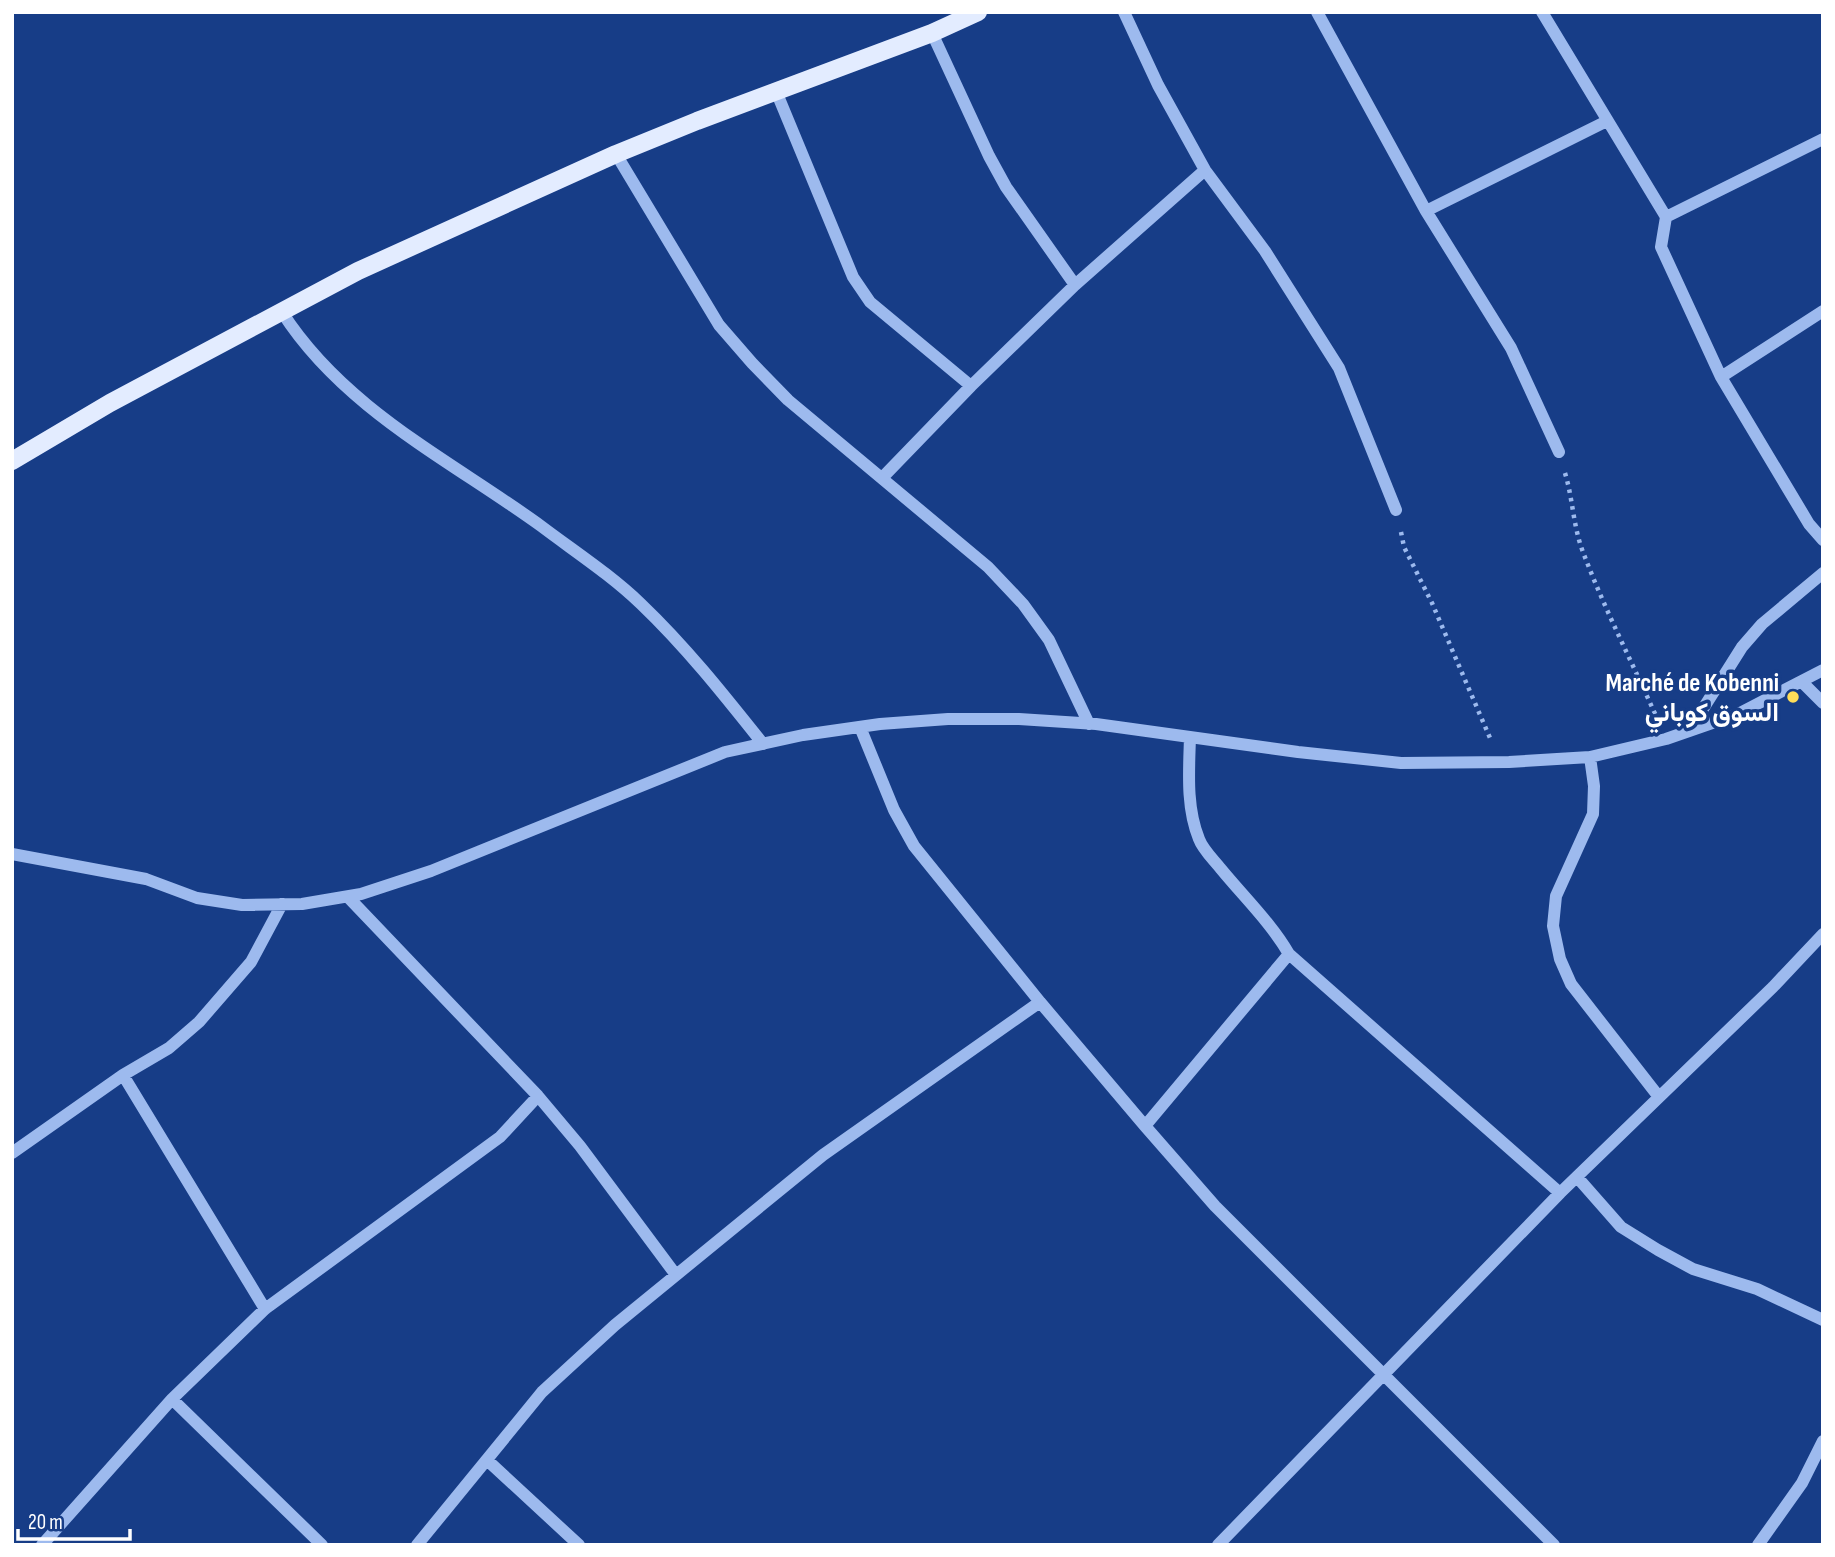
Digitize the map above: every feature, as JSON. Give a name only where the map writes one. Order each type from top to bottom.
[{"type":"main road","points":[[12,461],[110,402],[358,271],[616,154],[932,33],[978,12]]},
{"type":"street","points":[[1124,12],[1158,85],[1205,170],[1265,251],[1339,368],[1396,509]]},
{"type":"street","points":[[1317,12],[1426,211],[1511,348],[1559,452]]},
{"type":"street","points":[[1542,12],[1665,217],[1661,247],[1721,377],[1809,524],[1823,540]]},
{"type":"street","points":[[932,33],[1001,177],[1075,285]]},
{"type":"street","points":[[776,91],[853,277],[870,302],[971,386]]},
{"type":"street","points":[[1426,211],[1607,121]]},
{"type":"street","points":[[1665,217],[1823,139]]},
{"type":"street","points":[[616,154],[719,325],[788,400],[988,567],[1023,604],[1049,640],[1089,724]]},
{"type":"street","points":[[882,478],[971,386],[1075,285],[1205,170]]},
{"type":"street","points":[[1721,377],[1823,311]]},
{"type":"street","points":[[282,312],[299,339],[354,394],[399,431],[538,525],[640,603],[706,673],[763,744]]},
{"type":"street","points":[[1689,731],[1742,647],[1762,624],[1823,573]]},
{"type":"street","points":[[12,854],[146,879],[197,898],[243,905],[302,904],[348,897],[431,871],[724,752],[860,727],[948,719],[1018,719],[1089,724],[1401,763],[1500,762],[1590,757],[1666,739],[1738,714],[1823,670]]},
{"type":"street","points":[[1802,682],[1823,704]]},
{"type":"street","points":[[860,727],[894,810],[914,846],[1145,1126],[1215,1206],[1385,1373],[1554,1545]]},
{"type":"street","points":[[1190,737],[1188,780],[1199,842],[1276,932],[1289,954],[1560,1194]]},
{"type":"street","points":[[1590,757],[1594,786],[1593,814],[1556,897],[1553,926],[1560,959],[1572,984],[1660,1097]]},
{"type":"street","points":[[348,897],[538,1096],[580,1146],[676,1275]]},
{"type":"street","points":[[12,1153],[122,1075],[169,1048],[199,1022],[251,962],[282,904]]},
{"type":"street","points":[[1218,1545],[1560,1194],[1773,987],[1823,934]]},
{"type":"street","points":[[1145,1126],[1289,954]]},
{"type":"street","points":[[417,1545],[542,1392],[571,1363],[823,1155],[1040,1002]]},
{"type":"street","points":[[122,1075],[265,1309]]},
{"type":"street","points":[[42,1545],[172,1399],[265,1309],[500,1138],[538,1096]]},
{"type":"street","points":[[1577,1177],[1621,1227],[1658,1250],[1693,1269],[1757,1289],[1823,1320]]},
{"type":"street","points":[[172,1399],[322,1545]]},
{"type":"street","points":[[1758,1545],[1801,1483],[1823,1441]]},
{"type":"street","points":[[487,1460],[579,1545]]},
{"type":"path","points":[[1559,452],[1571,491],[1573,517],[1583,552],[1666,739]]},
{"type":"path","points":[[1396,509],[1404,547],[1432,603],[1500,762]]},
{"type":"place","name":"Marché de Kobenni السوق كوباني","points":[[1793,697]]}]
